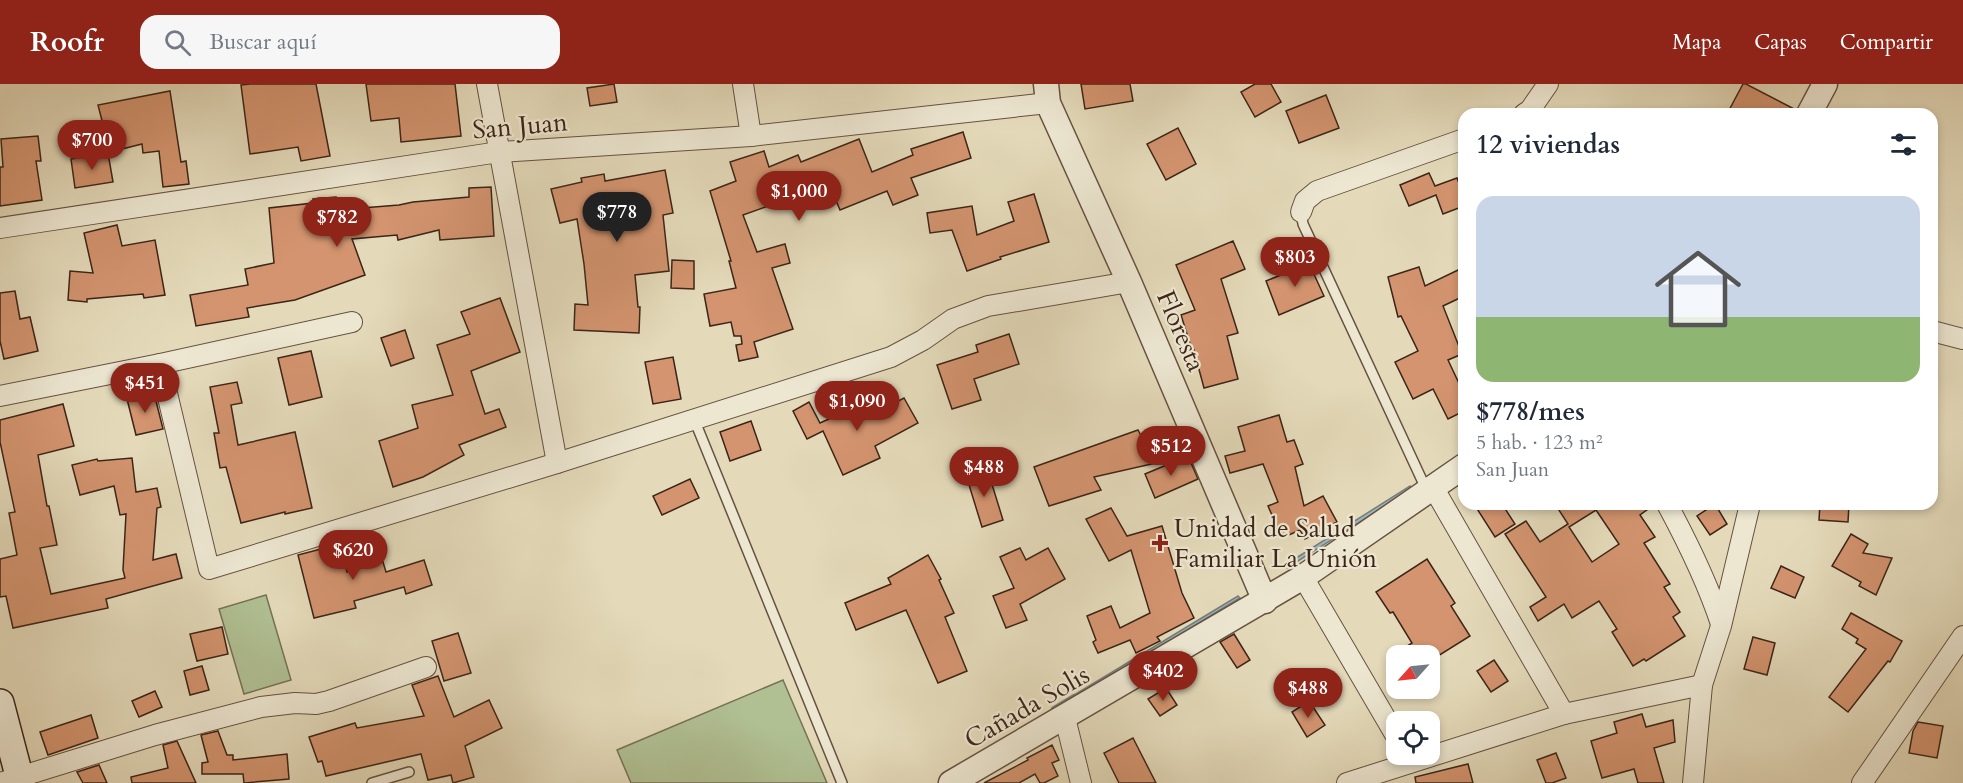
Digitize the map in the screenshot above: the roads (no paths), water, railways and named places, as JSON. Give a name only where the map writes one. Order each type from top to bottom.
[{"type":"main road","points":[[0,703],[14,781]]},
{"type":"street","points":[[487,84],[557,464]]},
{"type":"street","points":[[743,84],[751,136]]},
{"type":"street","points":[[1531,108],[1548,84]]},
{"type":"street","points":[[1812,108],[1825,84]]},
{"type":"street","name":"San Juan","points":[[0,228],[499,152],[751,136],[1047,94]]},
{"type":"street","name":"Floresta","points":[[1047,94],[1265,601]]},
{"type":"street","points":[[1301,212],[1305,201],[1317,191],[1458,140]]},
{"type":"street","points":[[160,364],[209,569],[557,464],[891,357],[923,340],[953,320],[988,306],[1129,282]]},
{"type":"street","points":[[0,396],[352,322]]},
{"type":"street","points":[[1938,333],[1963,339]]},
{"type":"street","name":"Cañada Solis","points":[[951,783],[1265,601],[1458,469]]},
{"type":"street","points":[[1430,489],[1564,714]]},
{"type":"street","points":[[1670,510],[1705,579],[1721,626]]},
{"type":"street","points":[[1693,783],[1702,685],[1721,626],[1749,510]]},
{"type":"street","points":[[1303,577],[1386,719]]},
{"type":"street","points":[[1862,783],[1957,655],[1963,636]]},
{"type":"street","points":[[14,781],[155,735],[261,707],[295,703],[316,704],[329,701],[426,667]]},
{"type":"street","points":[[1440,749],[1564,714],[1702,685]]},
{"type":"street","points":[[1065,718],[1081,783]]},
{"type":"street","points":[[1347,783],[1392,765]]},
{"type":"lane","points":[[1301,212],[1303,225],[1430,489]]},
{"type":"lane","points":[[694,419],[842,783]]},
{"type":"lane","points":[[372,783],[409,772]]},
{"type":"water","points":[[1410,486],[1412,489],[1287,568],[1285,565]]},
{"type":"water","points":[[1238,596],[1240,598],[1068,702],[1066,700]]},
{"type":"waterway","points":[[1054,709],[1074,697]]},
{"type":"place","name":"Unidad de Salud Familiar La Unión","points":[[1160,543]]}]
